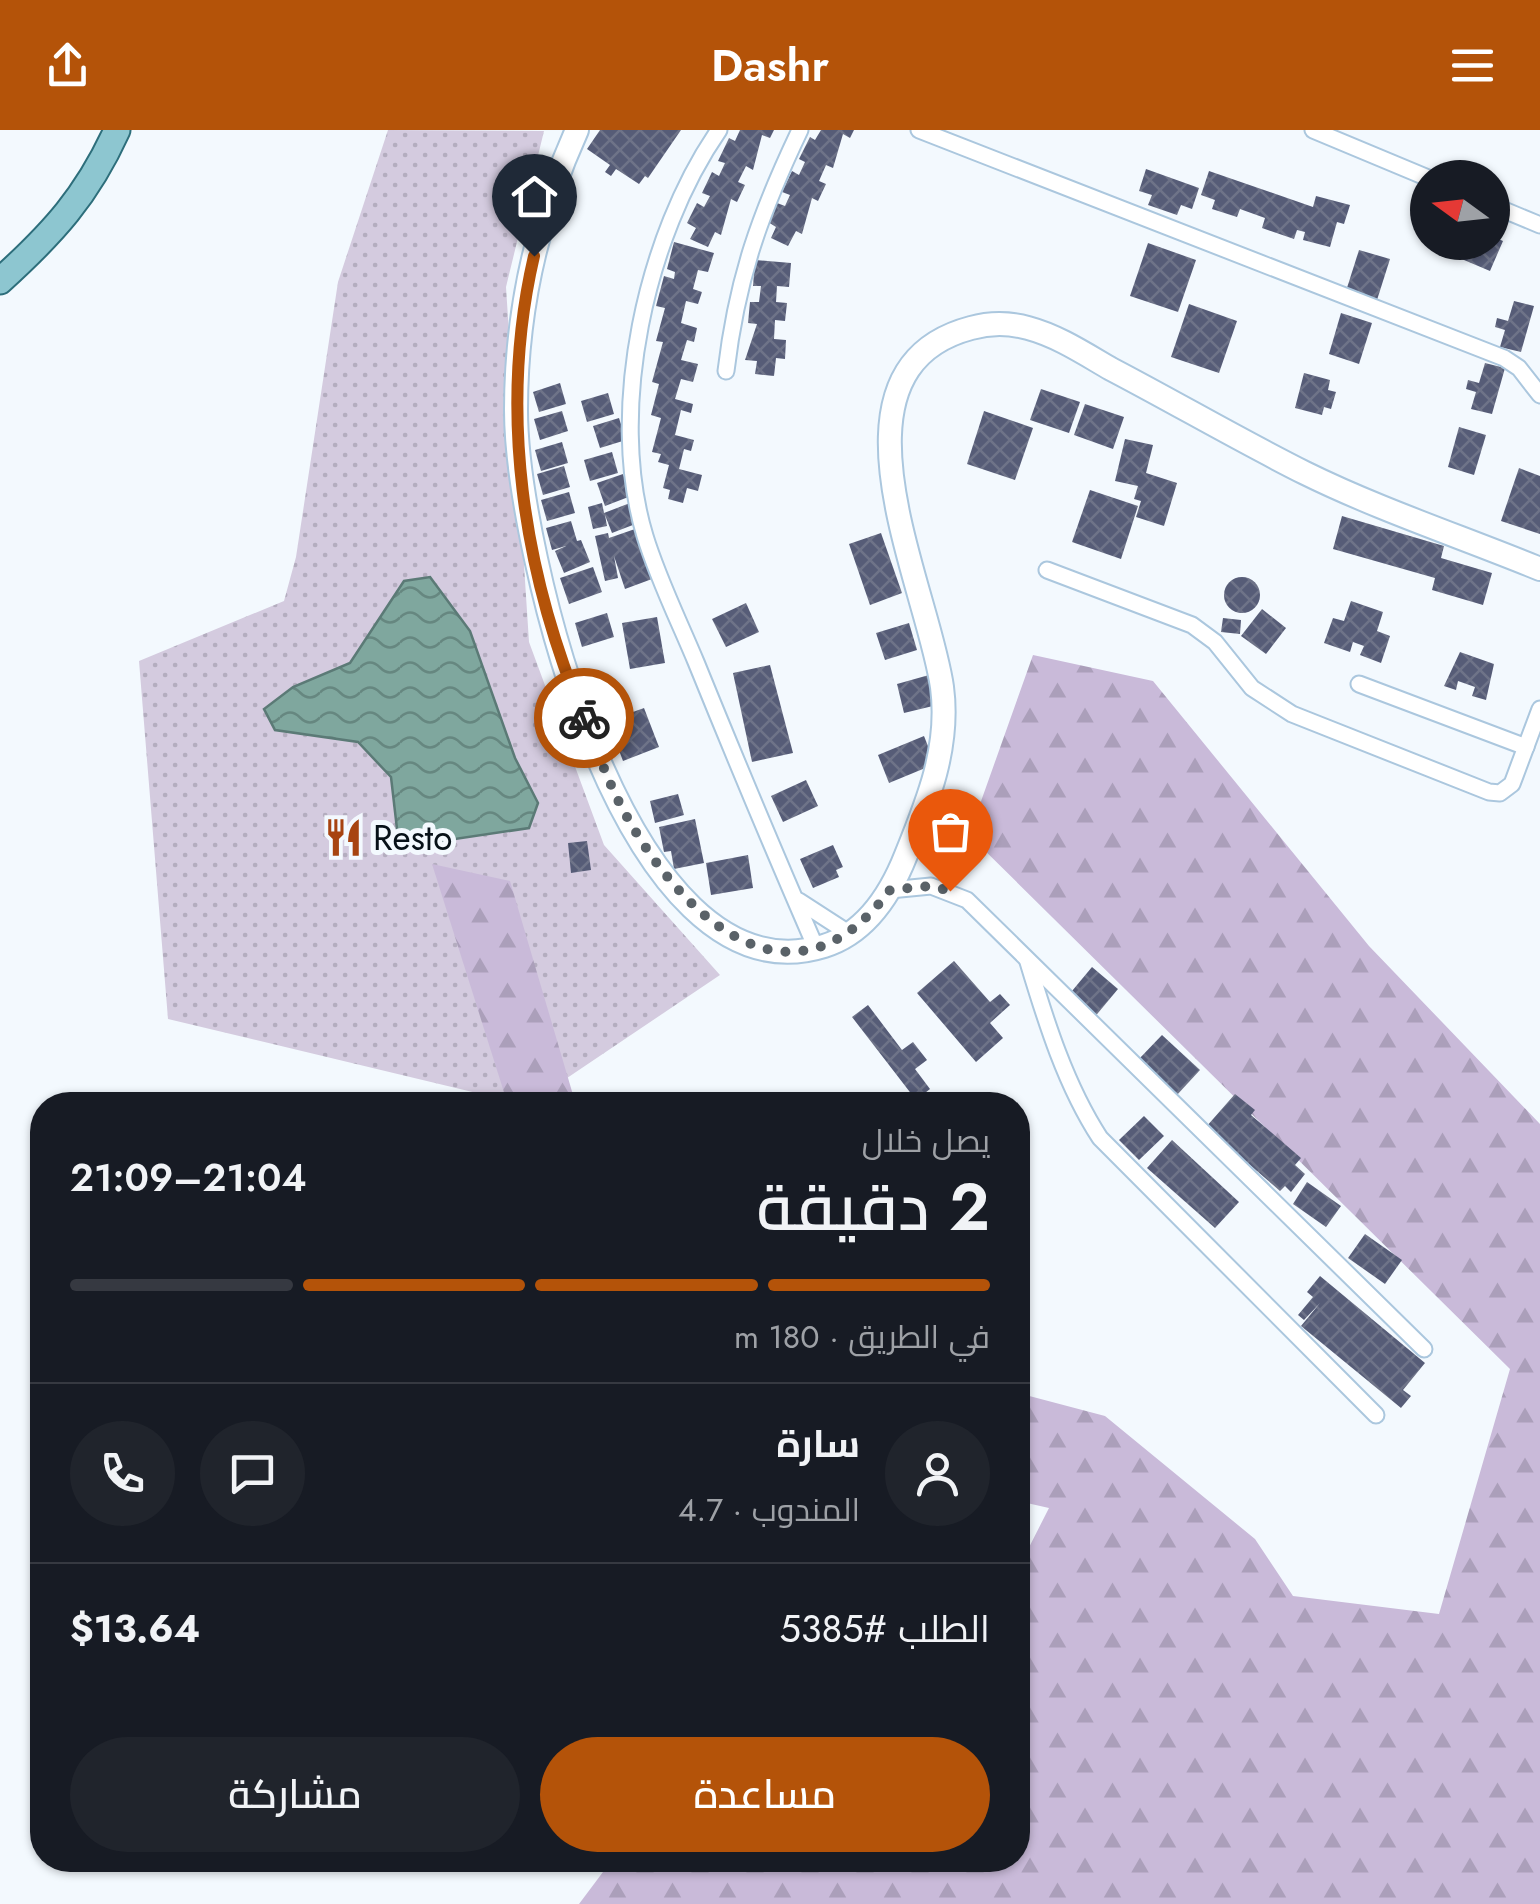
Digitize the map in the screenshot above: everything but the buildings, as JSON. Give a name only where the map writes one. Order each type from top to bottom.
[{"type":"main road","points":[[0,281],[68,216],[89,187],[117,130]]},
{"type":"street","points":[[577,130],[541,225],[518,350],[520,477],[545,612],[624,814],[660,867],[701,915],[738,941],[781,952],[816,948],[850,934],[890,890],[934,785],[943,712],[942,687],[887,435],[899,386],[922,356],[952,334],[1001,324],[1050,336],[1308,474],[1540,569]]},
{"type":"street","points":[[720,130],[678,200],[649,290],[634,380],[634,467],[644,536],[783,877],[798,901],[816,948]]},
{"type":"street","points":[[726,372],[733,313],[749,245],[800,130]]},
{"type":"street","points":[[919,130],[1504,358],[1520,368],[1540,395]]},
{"type":"street","points":[[1313,130],[1410,170]]},
{"type":"street","points":[[1510,212],[1540,225]]},
{"type":"street","points":[[1047,570],[1192,625],[1215,642],[1252,688],[1292,714],[1489,792],[1509,788],[1540,708]]},
{"type":"street","points":[[1360,684],[1526,747]]},
{"type":"street","points":[[890,890],[931,886],[959,895],[1424,1349]]},
{"type":"street","points":[[798,901],[850,934]]},
{"type":"street","points":[[1027,958],[1048,1025],[1080,1104],[1100,1138],[1376,1415]]},
{"type":"shaded area","points":[[388,130],[544,131],[506,287],[529,642],[604,845],[720,975],[546,1092],[473,1092],[168,1019],[139,661],[284,601],[296,557],[338,282]]},
{"type":"green space","points":[[1033,655],[1153,681],[1369,946],[1540,1124],[1540,1904],[579,1904],[603,1872],[1030,1872],[1030,1545],[1049,1508],[1030,1504],[1030,1396],[1105,1416],[1255,1539],[1293,1596],[1439,1614],[1510,1369],[969,835]]},
{"type":"green space","points":[[432,864],[510,881],[572,1092],[504,1092]]},
{"type":"water","points":[[430,577],[470,631],[515,758],[538,803],[529,828],[415,845],[397,829],[391,777],[358,742],[275,730],[264,709],[293,687],[350,663],[404,581]]},
{"type":"way so far","points":[[584,718],[624,814],[641,840],[701,915],[738,941],[781,952],[816,948],[850,934],[890,890],[931,886],[950,891]]},
{"type":"place","name":"Resto","points":[[343,838]]},
{"type":"route","points":[[534,256],[518,350],[520,477],[545,612],[584,718]]}]
